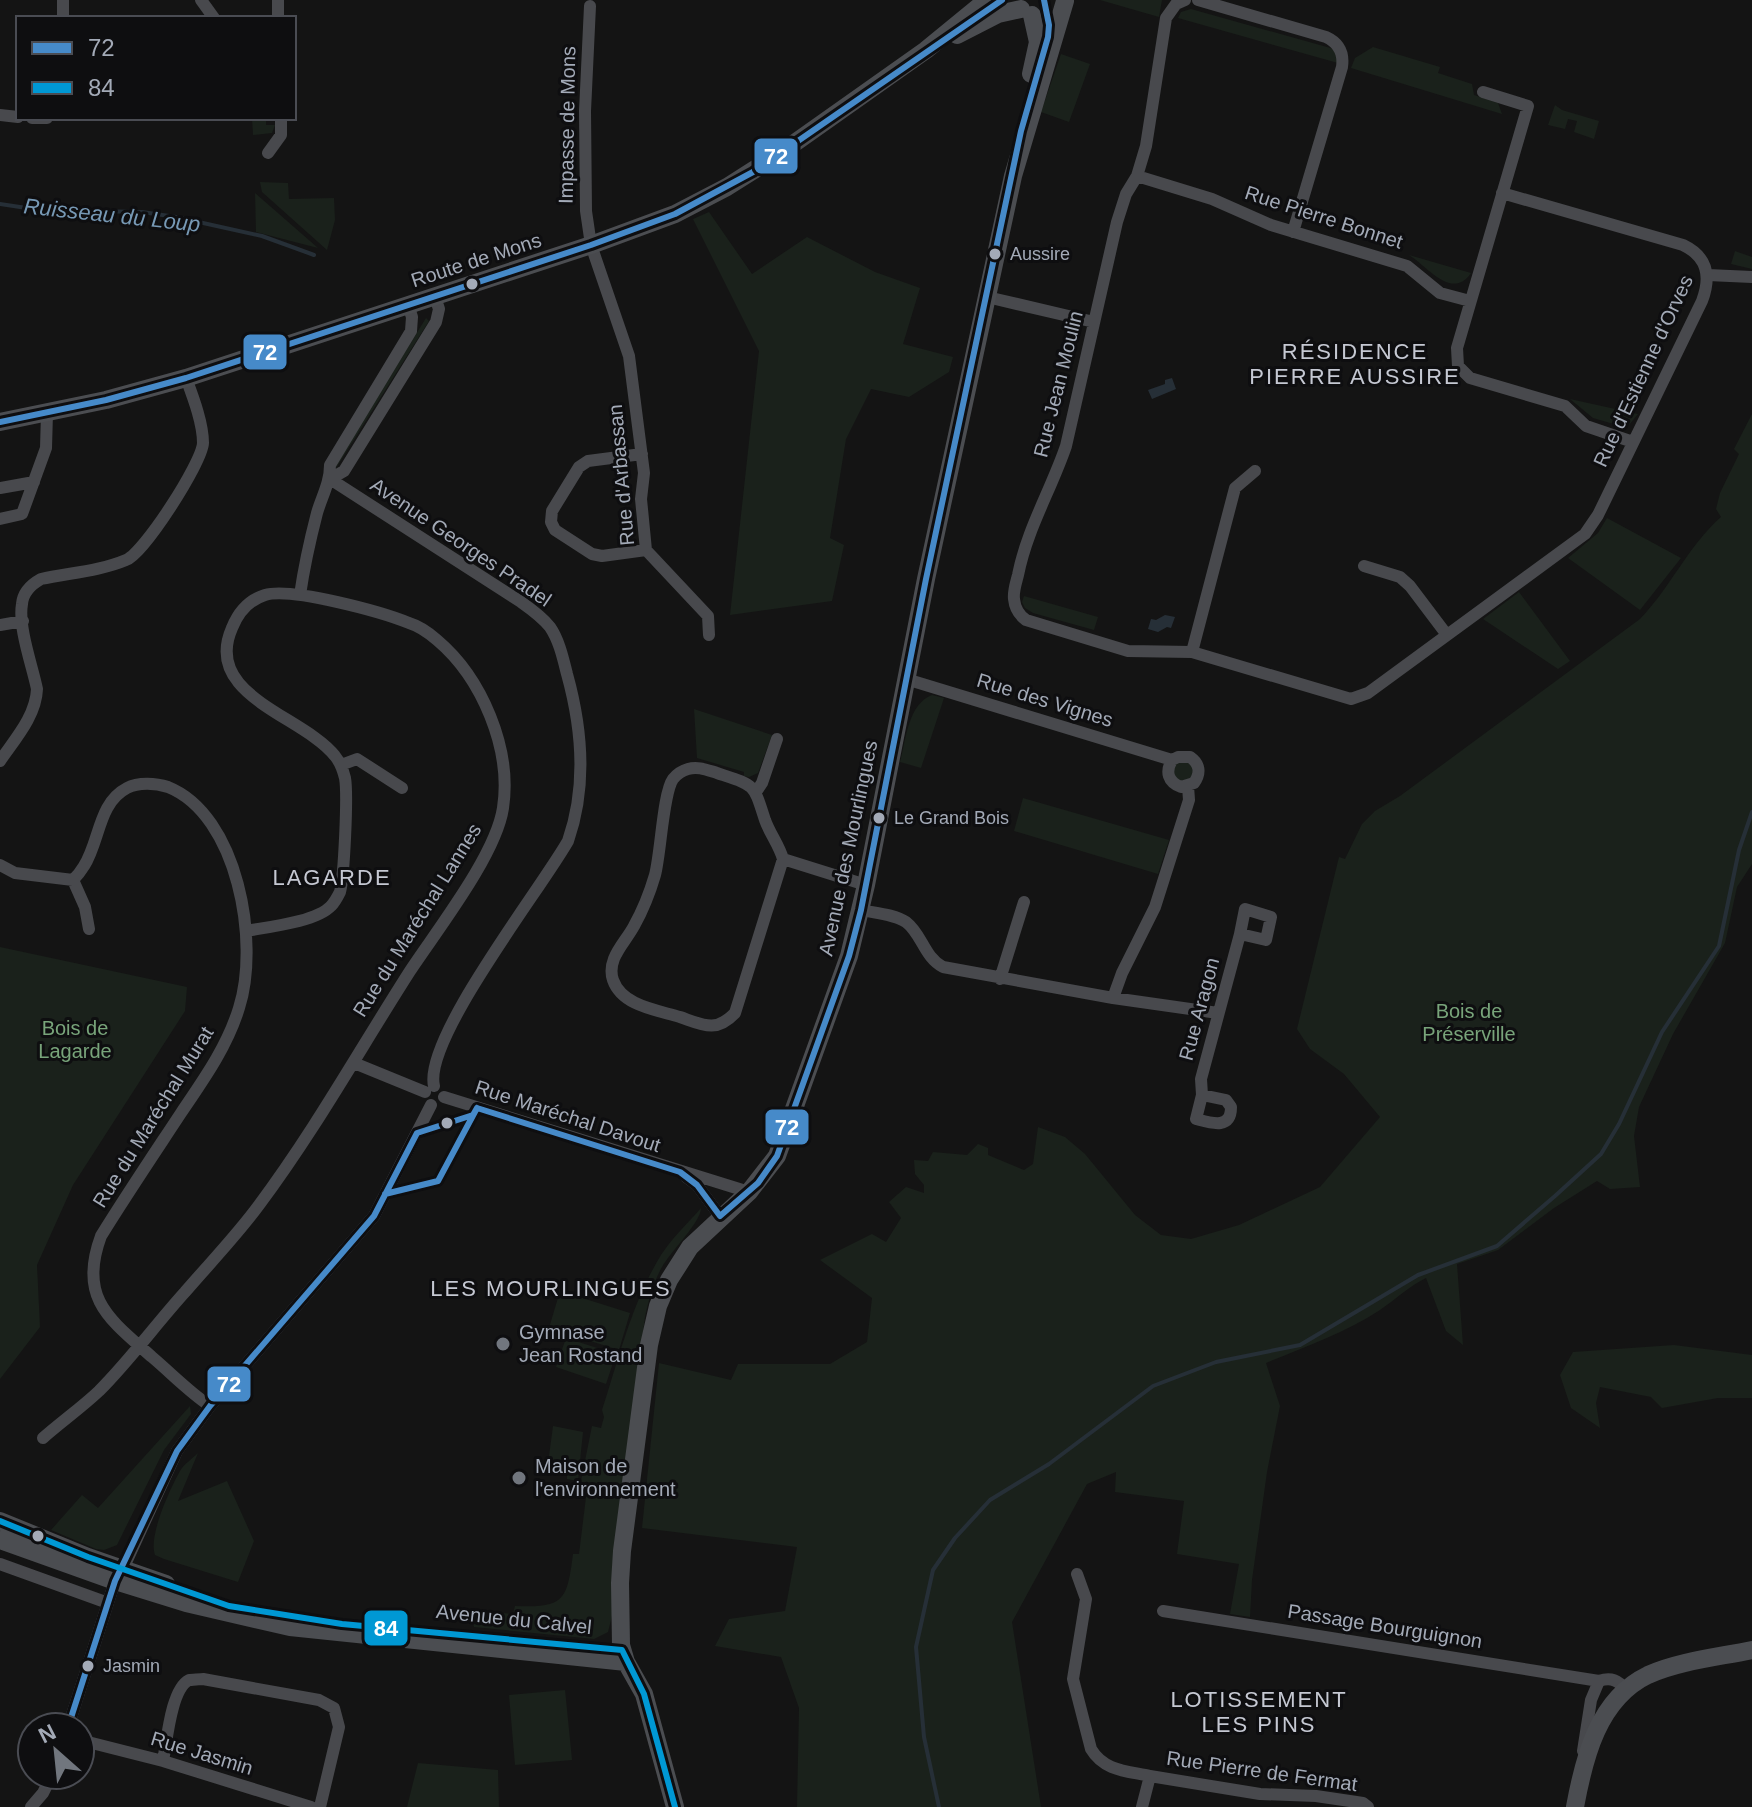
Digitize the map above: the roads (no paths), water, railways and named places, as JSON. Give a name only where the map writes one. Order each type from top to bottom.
[{"type":"street","name":"Route de Mons","points":[[0,422],[106,400],[186,378],[591,245],[675,214],[727,187],[926,50],[987,0]]},
{"type":"street","name":"Route de Mons","points":[[926,50],[998,14],[1021,8],[1047,14],[1066,0]]},
{"type":"street","name":"Avenue des Mourlingues","points":[[624,1656],[620,1583],[622,1551],[653,1326],[663,1293],[681,1259],[720,1216],[767,1172],[784,1140],[849,956],[1013,176],[1066,0]]},
{"type":"street","name":"Rue Jean Moulin","points":[[1185,0],[1176,4],[1166,18],[1146,146],[1117,222],[1066,446],[1027,537],[1013,596],[1014,604],[1022,617],[1033,623],[1116,648],[1140,652],[1192,652],[1351,699],[1368,693],[1447,635]]},
{"type":"street","points":[[1198,0],[1326,37],[1341,51],[1342,67],[1293,232]]},
{"type":"street","name":"Impasse de Mons","points":[[590,6],[584,170],[591,245]]},
{"type":"street","name":"Avenue des Mourlingues","points":[[1013,176],[1012,148],[1038,42],[1021,8]]},
{"type":"street","points":[[1483,92],[1528,106],[1457,348],[1458,366],[1463,373],[1481,382],[1565,406],[1586,426],[1633,442]]},
{"type":"street","points":[[268,153],[281,135],[281,120]]},
{"type":"street","name":"Rue Pierre Bonnet","points":[[1137,176],[1212,199],[1293,232],[1407,266],[1440,293],[1470,301]]},
{"type":"street","name":"Rue d'Estienne d'Orves","points":[[1447,635],[1585,534],[1598,515],[1702,301],[1708,275],[1702,259],[1683,245],[1502,193]]},
{"type":"street","name":"Rue d'Arbassan","points":[[591,245],[629,356],[644,473],[641,499],[646,550],[708,616],[709,635]]},
{"type":"street","points":[[1708,275],[1752,277]]},
{"type":"street","points":[[330,479],[344,471],[436,322],[439,309],[435,297]]},
{"type":"street","points":[[987,297],[1094,322]]},
{"type":"street","points":[[300,595],[312,534],[330,479],[330,465],[411,331],[413,321],[408,305]]},
{"type":"street","points":[[0,761],[33,710],[36,700],[37,689],[21,605],[32,584],[41,579],[128,560],[146,542],[202,451],[202,433],[186,378]]},
{"type":"street","points":[[0,519],[22,514],[48,438],[47,413]]},
{"type":"street","points":[[642,454],[588,461],[579,467],[552,511],[551,522],[555,530],[592,554],[602,556],[646,550]]},
{"type":"street","points":[[1192,652],[1235,488],[1255,471]]},
{"type":"street","name":"Avenue Georges Pradel","points":[[330,479],[543,619],[560,650],[575,704],[580,749],[579,783],[575,820],[568,841],[468,995],[437,1056],[430,1089]]},
{"type":"street","points":[[0,488],[34,482]]},
{"type":"street","points":[[1364,566],[1400,577],[1447,635]]},
{"type":"street","name":"Rue du Maréchal Lannes","points":[[43,1438],[99,1390],[257,1208],[354,1063],[493,841],[503,807],[505,779],[501,751],[488,713],[464,671],[439,641],[409,623],[300,595],[282,592],[264,595],[250,602],[240,613],[226,646],[227,661],[233,675],[243,690],[322,744],[341,765]]},
{"type":"street","points":[[0,625],[23,621]]},
{"type":"street","name":"Rue des Vignes","points":[[906,679],[1172,760],[1190,757],[1198,766],[1197,778],[1188,786],[1189,800],[1163,887],[1113,998]]},
{"type":"street","points":[[756,792],[777,739]]},
{"type":"street","points":[[246,931],[312,917],[328,910],[335,900],[341,882],[346,794],[341,765],[357,759],[402,788]]},
{"type":"street","points":[[1172,760],[1168,773],[1170,780],[1181,787],[1188,786]]},
{"type":"street","points":[[700,768],[739,780],[756,792],[783,859],[735,1013],[725,1024],[701,1024],[644,1006],[627,999],[618,990],[611,967],[617,951],[634,926],[655,875],[667,794],[680,772],[700,768]]},
{"type":"street","name":"Rue du Maréchal Murat","points":[[73,880],[85,865],[110,803],[126,788],[141,784],[160,784],[182,793],[202,809],[218,832],[230,859],[246,931],[243,993],[230,1036],[108,1224],[96,1250],[93,1281],[110,1320],[210,1406]]},
{"type":"street","points":[[783,859],[866,885]]},
{"type":"street","points":[[0,865],[15,873],[73,880],[85,907],[89,929]]},
{"type":"street","points":[[1000,979],[1024,902]]},
{"type":"street","points":[[861,910],[906,922],[934,962],[943,967],[1113,998],[1218,1013]]},
{"type":"street","name":"Rue Aragon","points":[[1202,1095],[1201,1079],[1240,934]]},
{"type":"street","points":[[354,1063],[430,1089],[441,1089],[444,1097],[439,1105],[426,1101],[430,1089]]},
{"type":"street","name":"Rue Maréchal Davout","points":[[444,1097],[749,1192]]},
{"type":"street","points":[[73,1711],[119,1575],[177,1451],[210,1406],[374,1216],[431,1105]]},
{"type":"street","name":"Rue Maréchal Davout","points":[[680,1172],[697,1185],[720,1216]]},
{"type":"street","points":[[0,1521],[119,1575]]},
{"type":"street","points":[[0,1540],[119,1575]]},
{"type":"street","points":[[0,1564],[108,1603]]},
{"type":"street","name":"Rue Pierre de Fermat","points":[[1077,1574],[1086,1599],[1073,1679],[1091,1749],[1097,1759],[1108,1767],[1150,1776],[1260,1794],[1316,1796],[1363,1803],[1368,1807]]},
{"type":"street","name":"Avenue du Calvel","points":[[119,1575],[229,1606],[274,1615],[624,1656]]},
{"type":"street","name":"Passage Bourguignon","points":[[1163,1611],[1599,1681],[1616,1680],[1626,1690]]},
{"type":"street","points":[[1584,1762],[1605,1715],[1626,1690],[1661,1670],[1752,1650]]},
{"type":"street","points":[[624,1656],[644,1694],[675,1807]]},
{"type":"street","points":[[163,1761],[174,1702],[180,1689],[190,1680],[203,1679],[319,1700],[334,1708],[339,1727],[320,1807]]},
{"type":"street","points":[[1575,1807],[1584,1762],[1584,1731],[1599,1681]]},
{"type":"street","name":"Rue Jasmin","points":[[96,1744],[163,1761],[311,1807]]},
{"type":"street","points":[[1142,1807],[1150,1776]]},
{"type":"street","points":[[31,1807],[44,1791]]},
{"type":"waterway","name":"Ruisseau du Loup","points":[[0,204],[40,210],[142,212],[176,217],[262,236],[314,255]]},
{"type":"waterway","points":[[939,1807],[924,1737],[916,1647],[933,1570],[955,1538],[990,1500],[1049,1464],[1153,1386],[1216,1362],[1300,1345],[1418,1275],[1497,1246],[1555,1196],[1601,1154],[1619,1124],[1662,1032],[1719,946],[1739,850],[1752,812]]},
{"type":"place","name":"Aussire","points":[[995,254]]},
{"type":"place","name":"Le Grand Bois","points":[[879,818]]},
{"type":"place","name":"Gymnase Jean Rostand","points":[[503,1344]]},
{"type":"place","name":"Maison de l'environnement","points":[[519,1478]]},
{"type":"place","name":"Jasmin","points":[[88,1666]]},
{"type":"district","name":"RÉSIDENCE PIERRE AUSSIRE","points":[[1355,364]]},
{"type":"district","name":"LAGARDE","points":[[332,877]]},
{"type":"district","name":"LES MOURLINGUES","points":[[551,1288]]},
{"type":"district","name":"LOTISSEMENT LES PINS","points":[[1259,1712]]},
{"type":"park label","name":"Bois de Préserville","points":[[1469,1022]]},
{"type":"park label","name":"Bois de Lagarde","points":[[75,1040]]}]
